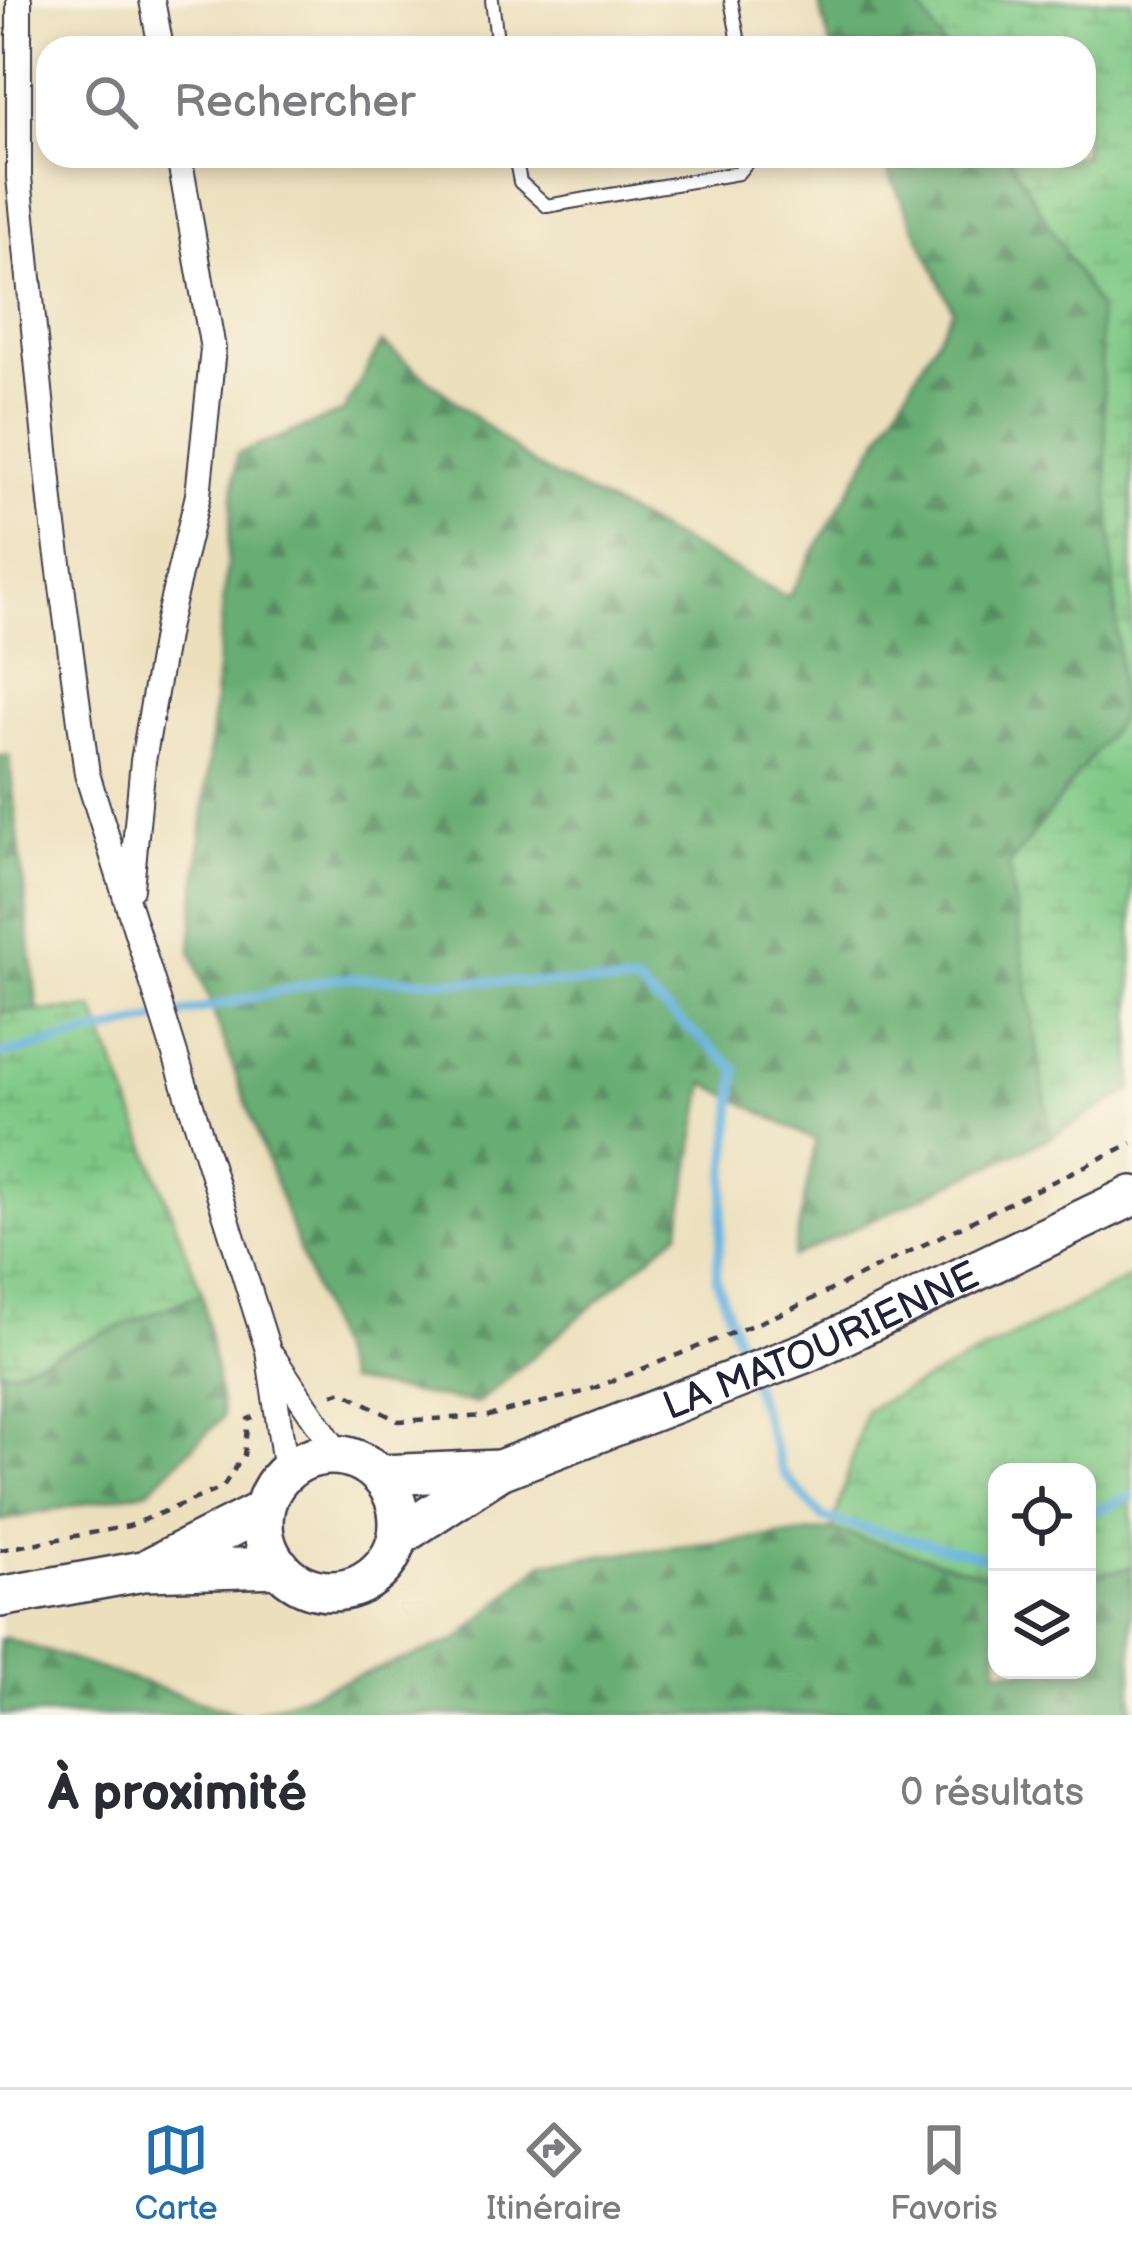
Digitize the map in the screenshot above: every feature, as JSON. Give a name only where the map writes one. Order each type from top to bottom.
[{"type":"main road","name":"LA MATOURIENNE","points":[[398,1538],[500,1470],[807,1352],[984,1272],[1132,1196]]},
{"type":"main road","points":[[143,1571],[264,1510],[286,1471],[302,1461],[338,1455],[361,1461],[380,1475],[399,1515],[398,1538],[377,1574],[359,1585],[316,1589],[280,1567],[269,1550],[264,1510]]},
{"type":"main road","name":"LA MATOURIENNE","points":[[380,1475],[500,1470]]},
{"type":"main road","points":[[0,1597],[143,1571],[280,1567]]},
{"type":"street","points":[[19,0],[19,176],[55,533],[87,774],[130,897],[150,982],[268,1350],[286,1471]]},
{"type":"street","points":[[152,0],[158,36]]},
{"type":"street","points":[[130,897],[143,761],[167,624],[198,495],[213,349],[181,168]]},
{"type":"street","points":[[268,1350],[338,1455]]},
{"type":"lane","points":[[492,0],[496,36]]},
{"type":"lane","points":[[731,0],[738,36]]},
{"type":"lane","points":[[517,168],[520,182],[547,206],[738,173],[742,168]]},
{"type":"path","points":[[695,1349],[790,1310],[1132,1143]]},
{"type":"green space","points":[[818,0],[916,0],[938,36],[828,36]]},
{"type":"green space","points":[[916,0],[1132,0],[1132,1090],[1051,1137],[1009,866],[1122,716],[1098,308],[1015,168],[1096,168],[1096,36],[938,36]]},
{"type":"green space","points":[[887,168],[1015,168],[1098,308],[1122,716],[1009,866],[1051,1137],[793,1257],[816,1141],[705,1083],[679,1232],[477,1404],[347,1382],[191,950],[237,454],[343,412],[382,342],[534,465],[788,597],[953,310]]},
{"type":"green space","points":[[0,756],[9,756],[38,1014],[0,1012]]},
{"type":"green space","points":[[94,1009],[202,1293],[12,1371],[0,1369],[0,1012]]},
{"type":"green space","points":[[1132,1277],[1132,1567],[1096,1575],[1096,1463],[988,1463],[988,1575],[832,1530],[866,1410]]},
{"type":"green space","points":[[202,1293],[223,1417],[149,1490],[0,1521],[0,1369],[13,1371]]},
{"type":"green space","points":[[832,1530],[988,1575],[988,1679],[1096,1679],[1096,1575],[1132,1567],[1132,1715],[249,1715],[458,1640],[544,1562]]},
{"type":"green space","points":[[0,1639],[242,1715],[0,1715]]},
{"type":"waterway","points":[[0,1055],[337,978],[637,985],[737,1069],[716,1278],[747,1367]]},
{"type":"waterway","points":[[752,1383],[783,1473],[823,1518],[988,1558]]},
{"type":"waterway","points":[[1096,1511],[1132,1496]]}]
